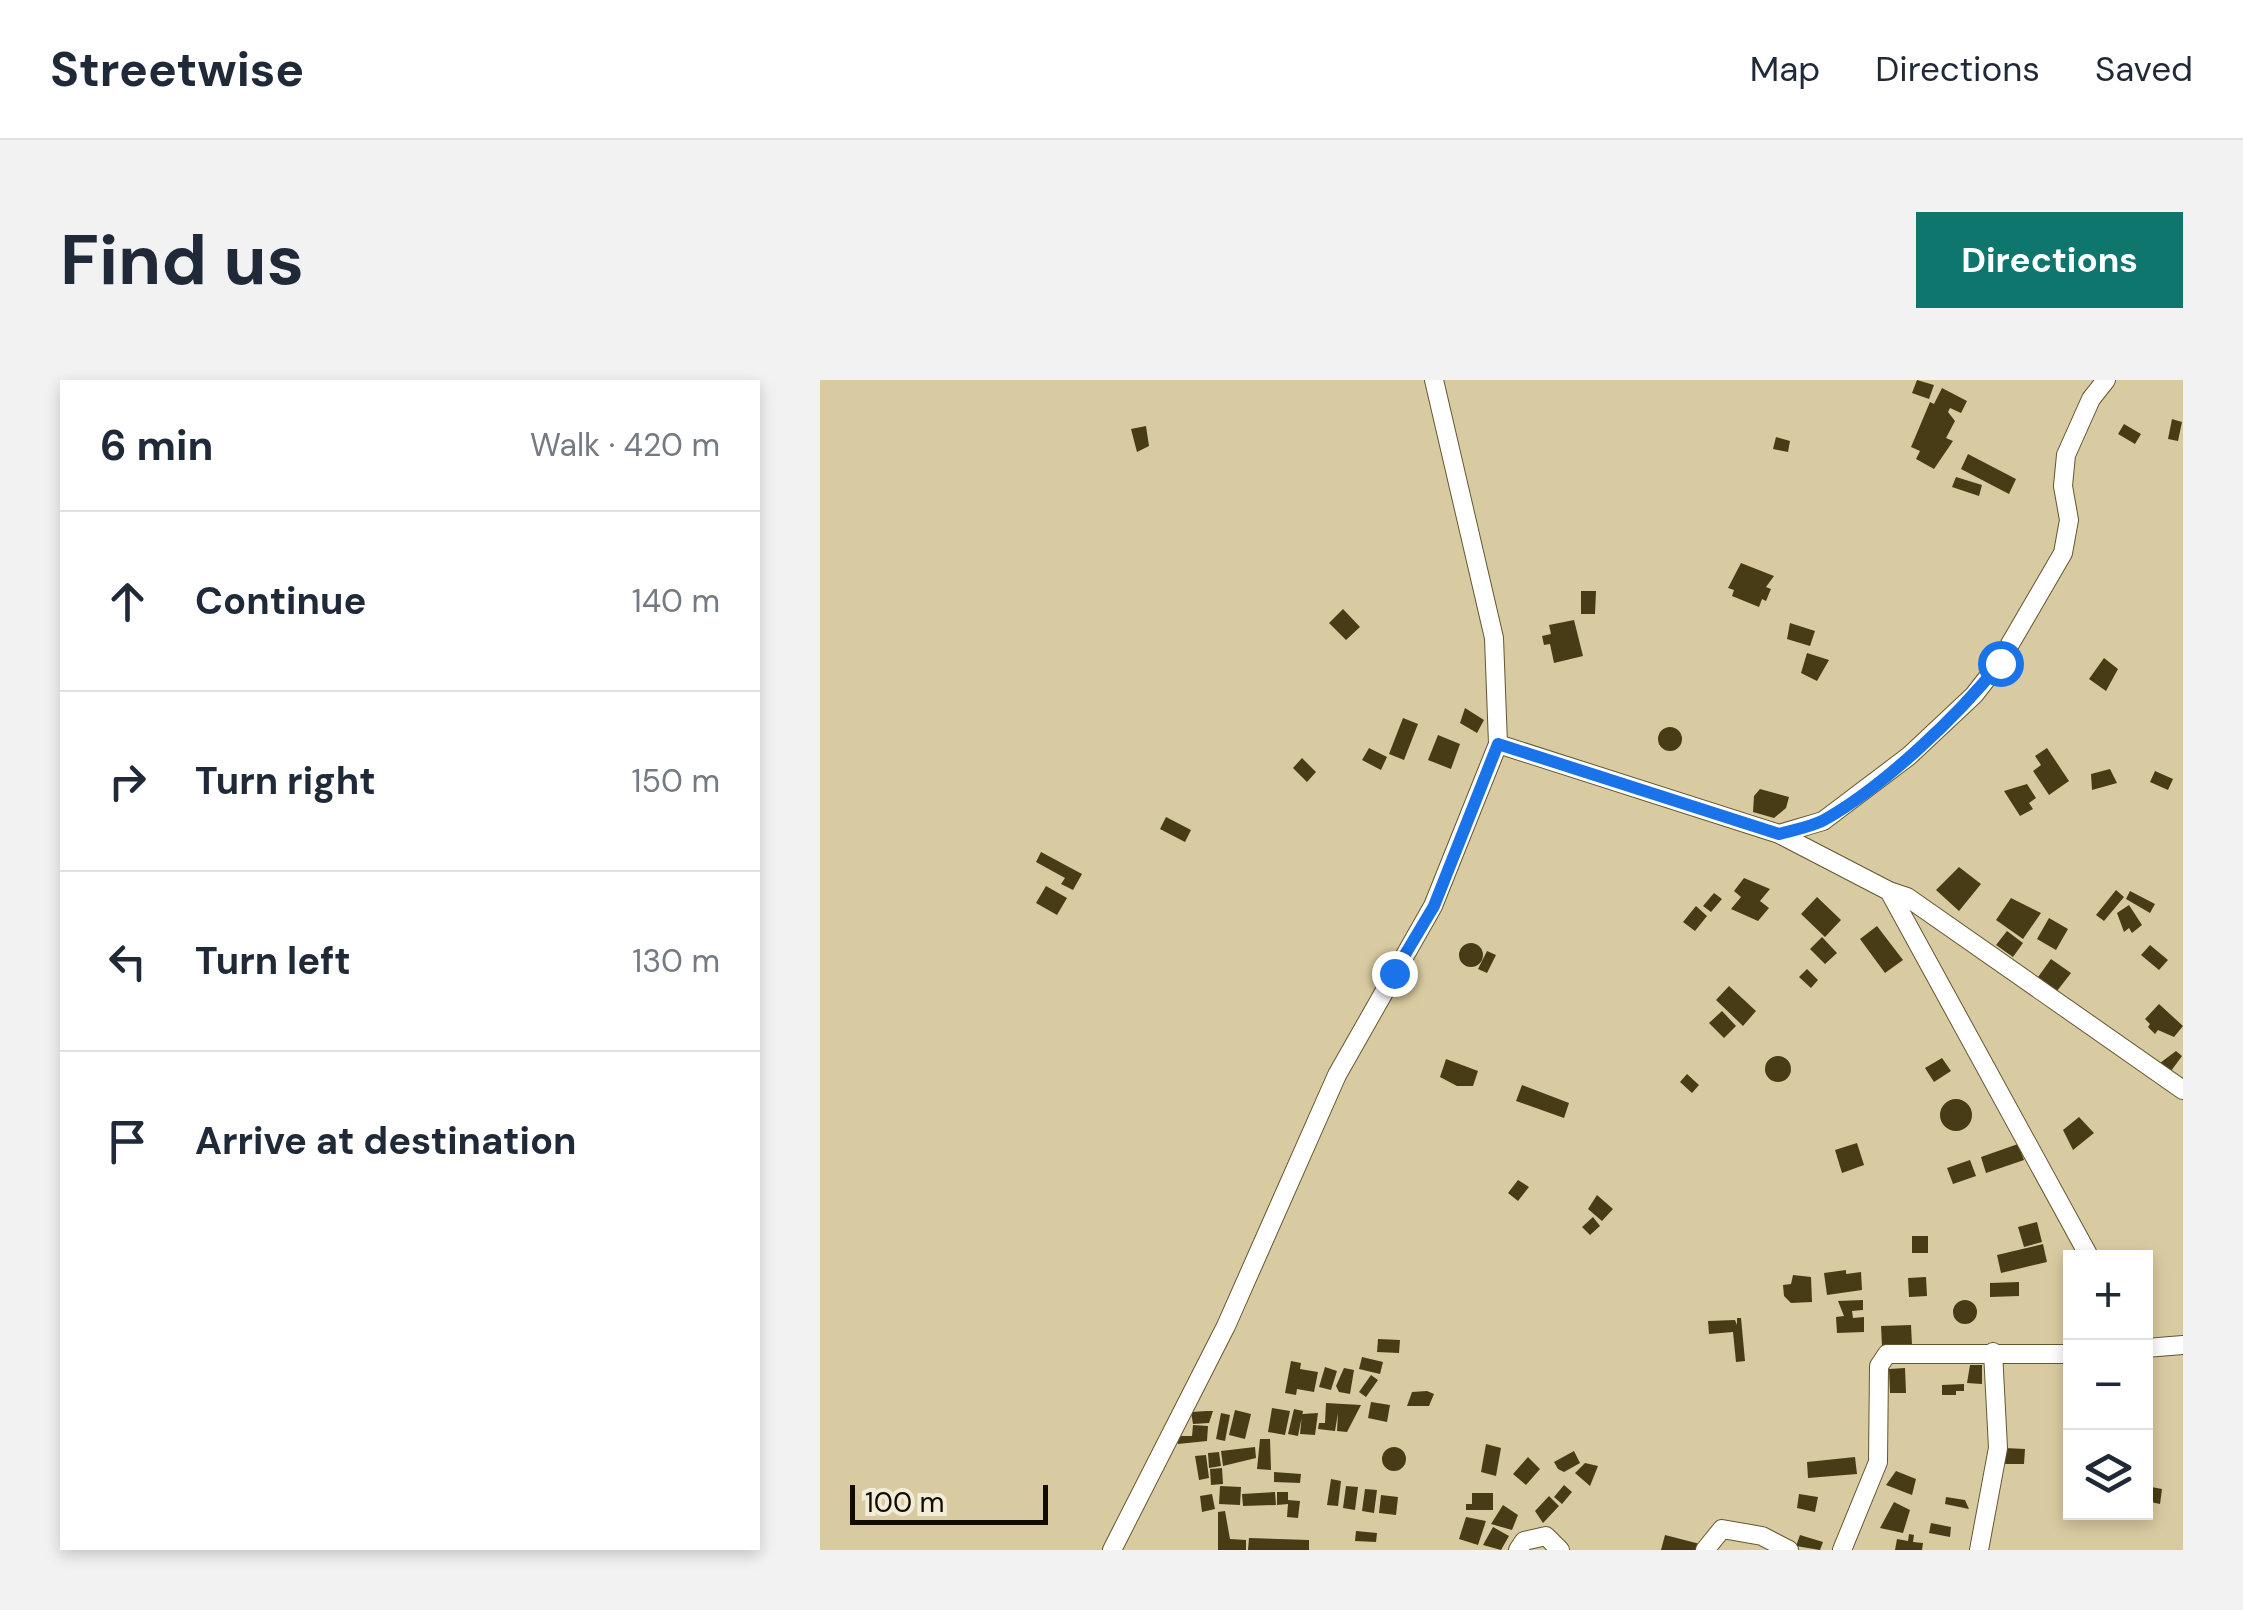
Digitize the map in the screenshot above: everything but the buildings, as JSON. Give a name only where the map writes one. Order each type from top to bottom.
[{"type":"street","points":[[1112,1550],[1226,1326],[1337,1074],[1434,906],[1498,744],[1494,638],[1434,380]]},
{"type":"street","points":[[1779,834],[1822,821],[1909,756],[1974,695],[2000,663],[2063,553],[2069,520],[2063,486],[2066,455],[2091,399],[2106,380]]},
{"type":"street","points":[[1498,744],[1779,834],[1907,897],[2183,1090]]},
{"type":"street","points":[[1889,891],[2086,1250]]},
{"type":"street","points":[[2153,1347],[2183,1345]]},
{"type":"street","points":[[1842,1550],[1878,1462],[1882,1358],[1933,1351],[2063,1354]]},
{"type":"street","points":[[1979,1550],[1998,1448],[1992,1352]]},
{"type":"street","points":[[1706,1550],[1722,1530],[1762,1536],[1789,1550]]},
{"type":"street","points":[[1518,1550],[1524,1541],[1546,1536],[1560,1550]]},
{"type":"route","points":[[1394,973],[1434,906],[1498,744],[1736,817],[1779,834],[1822,821],[1909,756],[1974,695],[2000,663]]}]
